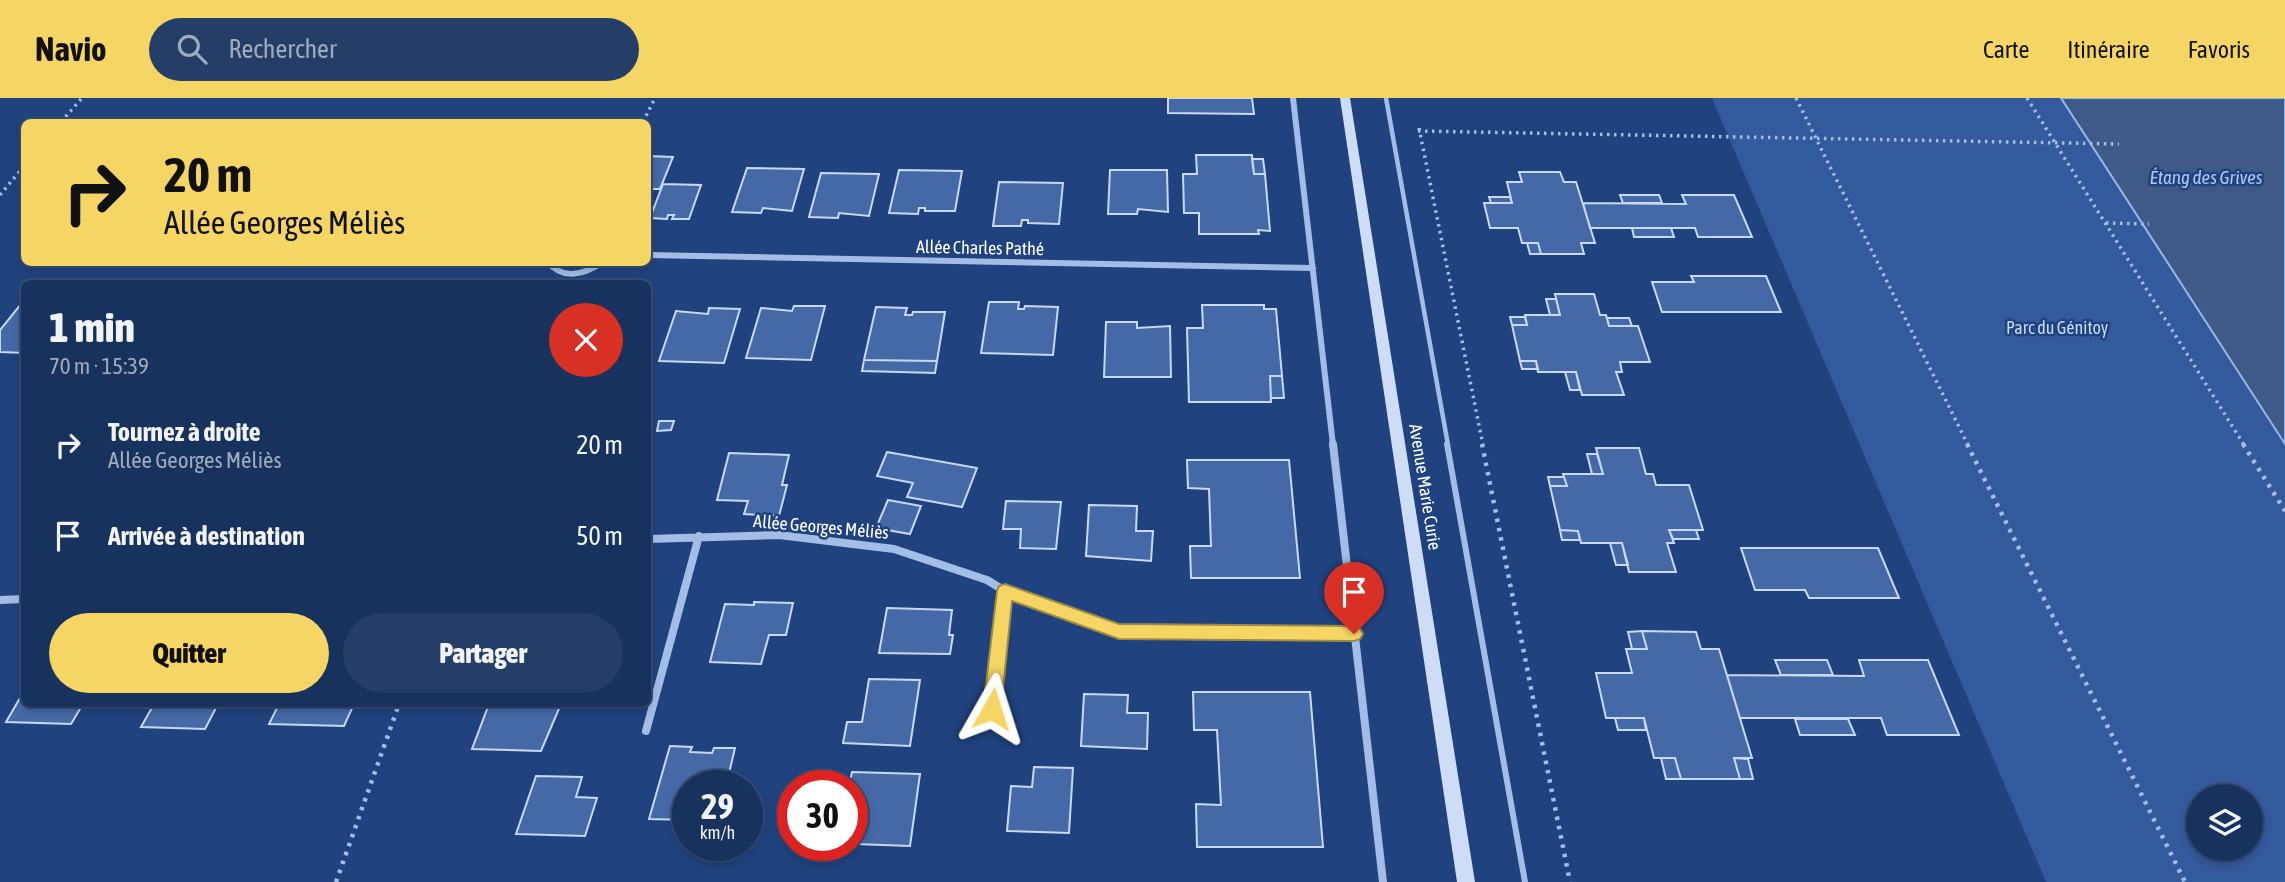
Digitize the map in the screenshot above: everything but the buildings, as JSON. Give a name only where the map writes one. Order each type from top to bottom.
[{"type":"main road","name":"Avenue Marie Curie","points":[[1345,98],[1466,882]]},
{"type":"street","points":[[1293,98],[1383,882]]},
{"type":"street","name":"Allée Charles Pathé","points":[[651,255],[1313,268]]},
{"type":"street","points":[[551,266],[554,270],[569,275],[588,271],[596,266]]},
{"type":"street","name":"Allée Georges Méliès","points":[[651,539],[779,535],[894,548],[987,580],[1005,591],[1119,632],[1354,634]]},
{"type":"street","points":[[646,731],[699,536]]},
{"type":"street","points":[[992,709],[1005,591]]},
{"type":"street","points":[[0,600],[21,599]]},
{"type":"lane","points":[[1386,98],[1525,882]]},
{"type":"path","points":[[64,119],[82,98]]},
{"type":"path","points":[[644,119],[655,98]]},
{"type":"path","points":[[1796,98],[2185,882]]},
{"type":"path","points":[[2027,98],[2285,512]]},
{"type":"path","points":[[1418,120],[1570,882]]},
{"type":"path","points":[[1391,131],[2119,144]]},
{"type":"path","points":[[0,195],[21,170]]},
{"type":"path","points":[[2105,223],[2149,224]]},
{"type":"path","points":[[336,882],[398,707]]},
{"type":"green space","name":"Parc du Génitoy","points":[[1712,98],[2285,98],[2285,882],[2046,882]]},
{"type":"water","name":"Étang des Grives","points":[[2061,98],[2285,98],[2285,444]]},
{"type":"route","points":[[992,709],[1005,591],[1119,632],[1354,634]]}]
